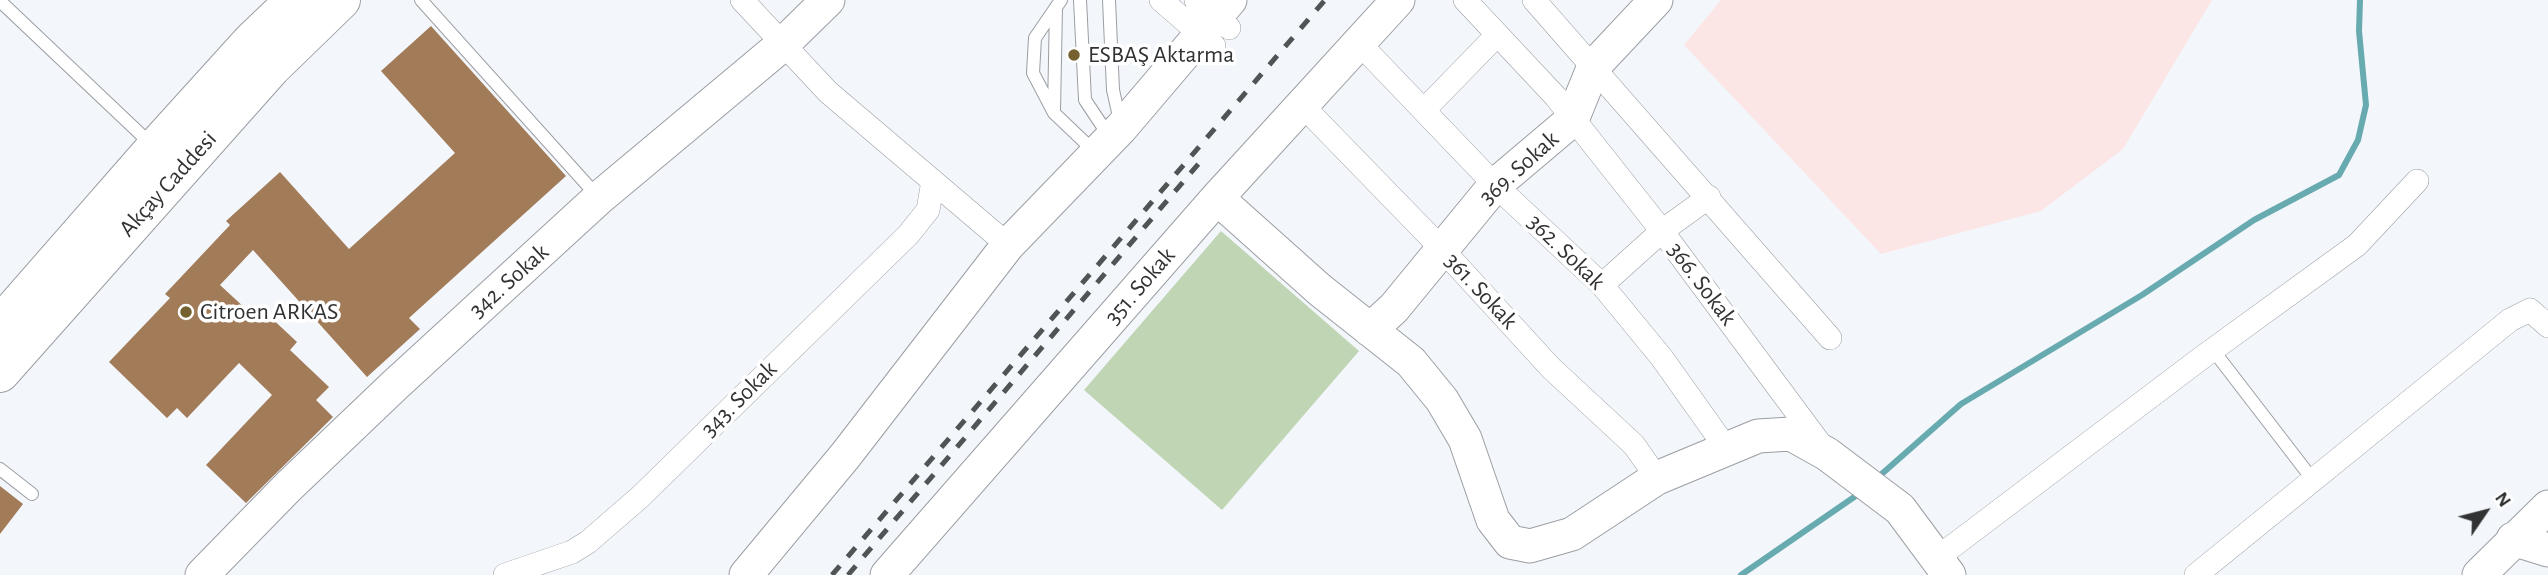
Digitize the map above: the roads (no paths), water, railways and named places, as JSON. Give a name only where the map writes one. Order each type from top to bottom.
[{"type":"highway","points":[[262,54],[276,0]]},
{"type":"highway","name":"Akçay Caddesi","points":[[0,373],[262,54],[295,0]]},
{"type":"highway","name":"Akçay Caddesi","points":[[0,325],[155,148],[262,54],[341,0]]},
{"type":"highway","points":[[262,54],[356,12],[369,0]]},
{"type":"street","points":[[742,0],[828,92],[1008,245]]},
{"type":"street","name":"342. Sokak","points":[[202,575],[385,394],[599,198],[782,45],[828,0]]},
{"type":"street","points":[[1161,0],[1214,21]]},
{"type":"street","points":[[746,575],[845,456],[1008,245],[1110,140],[1214,21],[1254,0]]},
{"type":"street","name":"351. Sokak","points":[[887,575],[1217,198],[1398,0]]},
{"type":"street","name":"366. Sokak","points":[[1465,0],[1556,97],[1662,232],[1827,454]]},
{"type":"street","points":[[1534,0],[1830,338]]},
{"type":"street","name":"369. Sokak","points":[[1370,330],[1394,309],[1495,185],[1572,120],[1594,66],[1652,1]]},
{"type":"street","points":[[1424,110],[1497,35]]},
{"type":"street","name":"362. Sokak","points":[[1359,43],[1495,185],[1602,285],[1662,358],[1726,448]]},
{"type":"street","name":"361. Sokak","points":[[1302,105],[1441,248],[1551,368],[1634,445],[1657,478]]},
{"type":"street","name":"343. Sokak","points":[[505,575],[572,552],[588,542],[640,497],[908,235],[928,210],[933,181]]},
{"type":"street","points":[[1217,198],[1411,362],[1442,400],[1465,439],[1493,520],[1510,542],[1530,546],[1572,534],[1657,478],[1758,436],[1791,434],[1827,454],[1900,509],[1943,567],[2213,350],[2357,245],[2417,181]]},
{"type":"street","points":[[1602,285],[1662,232],[1709,197]]},
{"type":"street","points":[[2196,575],[2510,320],[2529,310],[2546,318]]},
{"type":"street","points":[[2479,575],[2548,507]]},
{"type":"street","points":[[2513,539],[2548,550]]},
{"type":"lane","points":[[421,0],[599,198]]},
{"type":"lane","points":[[1080,0],[1085,100],[1110,140]]},
{"type":"lane","points":[[1109,0],[1113,90],[1110,140]]},
{"type":"lane","points":[[0,1],[155,148]]},
{"type":"lane","points":[[1059,3],[1035,38],[1033,73],[1054,113],[1110,140]]},
{"type":"lane","points":[[1054,113],[1059,3]]},
{"type":"lane","points":[[2213,350],[2314,480]]},
{"type":"lane","points":[[0,469],[32,494]]},
{"type":"waterway","points":[[1876,479],[1961,404],[2142,295],[2254,220],[2339,175],[2358,140],[2366,105],[2359,31],[2360,0]]},
{"type":"waterway","points":[[1741,575],[1860,493]]},
{"type":"railway","points":[[832,575],[1325,0]]},
{"type":"railway","points":[[848,575],[1200,162]]},
{"type":"place","name":"ESBAŞ Aktarma","points":[[1074,55]]},
{"type":"place","name":"Citroen ARKAS","points":[[186,312]]}]
